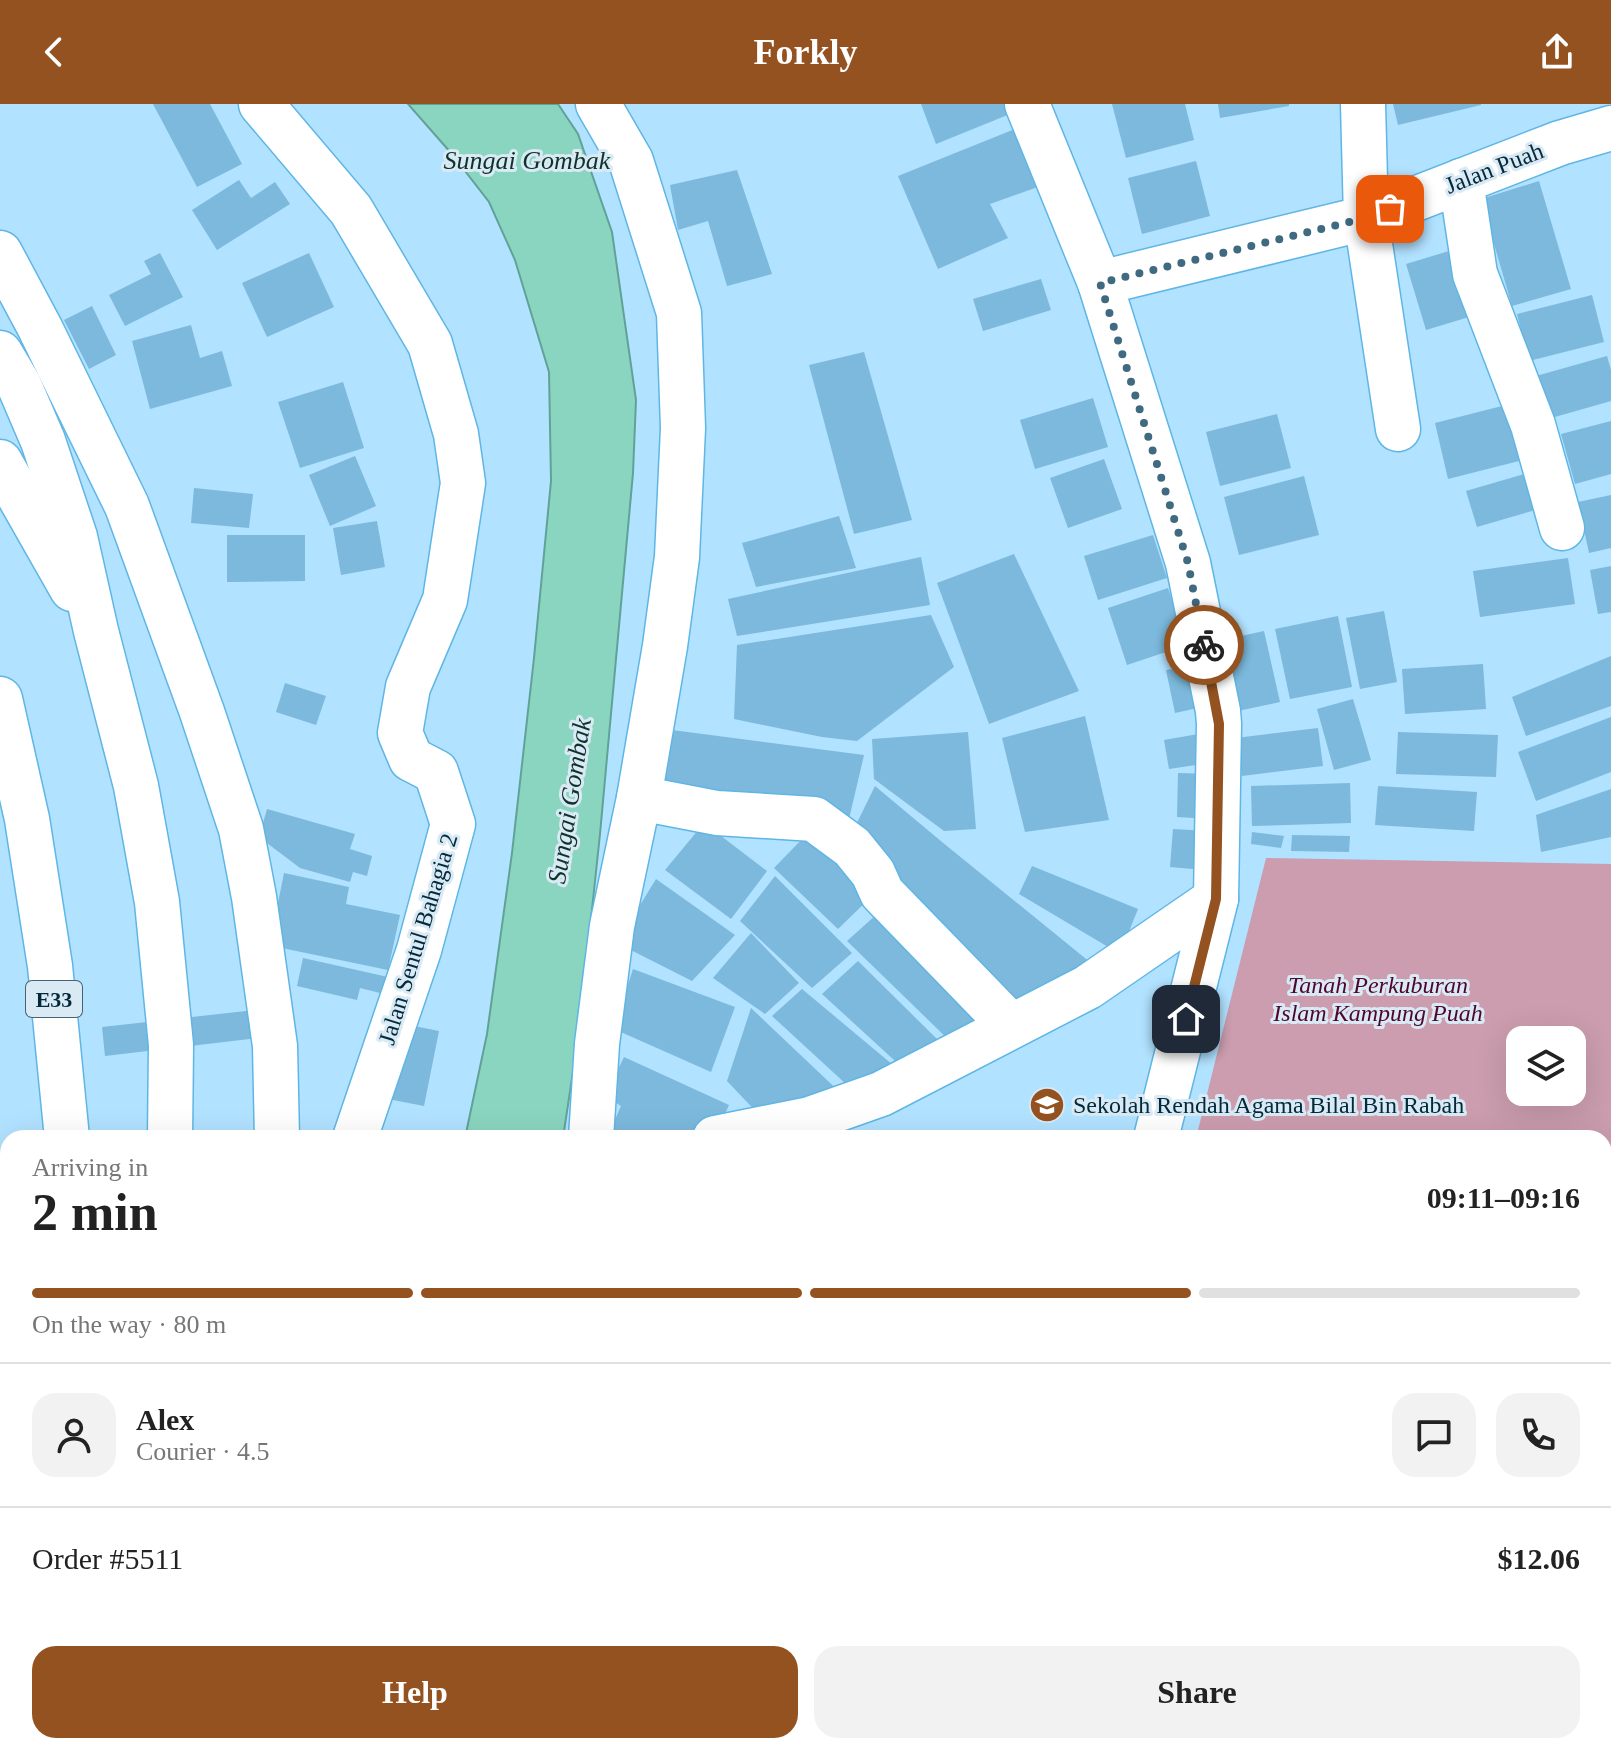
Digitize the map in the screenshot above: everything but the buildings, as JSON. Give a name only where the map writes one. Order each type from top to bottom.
[{"type":"main road","name":"Jalan Sentul Bahagia 2","points":[[261,104],[351,210],[430,344],[456,434],[463,483],[445,600],[408,687],[400,733],[411,759],[436,772],[453,824],[419,950],[358,1130]]},
{"type":"main road","points":[[592,1130],[597,1044],[612,926],[639,798],[677,557],[683,428],[679,313],[631,161],[598,104]]},
{"type":"main road","points":[[1027,104],[1100,283],[1188,563],[1218,711],[1216,899],[1158,1130]]},
{"type":"main road","points":[[1363,104],[1366,218],[1398,429]]},
{"type":"main road","name":"Jalan Puah","points":[[1100,283],[1366,218],[1560,143],[1611,128]]},
{"type":"main road","points":[[1461,181],[1475,274],[1533,425],[1562,528]]},
{"type":"main road","points":[[0,253],[127,506],[241,829],[275,1046],[277,1130]]},
{"type":"main road","points":[[0,353],[19,385],[43,441],[75,537],[136,786],[157,902],[171,1045],[170,1130]]},
{"type":"main road","points":[[0,462],[96,631]]},
{"type":"main road","name":"E33","points":[[0,699],[27,819],[50,966],[66,1130]]},
{"type":"main road","points":[[639,798],[717,813],[814,819],[852,847],[873,873],[882,893],[1011,1026]]},
{"type":"main road","points":[[755,1130],[810,1119],[881,1094],[1088,987],[1216,899]]},
{"type":"main road","points":[[865,1130],[881,1094]]},
{"type":"green space","name":"Tanah Perkuburan Islam Kampung Puah","points":[[1266,858],[1611,864],[1611,1130],[1198,1130]]},
{"type":"water","name":"Sungai Gombak","points":[[408,104],[558,104],[578,134],[612,232],[636,400],[633,473],[600,834],[579,1032],[564,1130],[467,1130],[487,1034],[512,853],[551,481],[549,372],[515,260],[489,202]]},
{"type":"way so far","points":[[1204,645],[1188,563],[1100,283],[1366,218],[1390,209]]},
{"type":"place","name":"Sekolah Rendah Agama Bilal Bin Rabah","points":[[1047,1105]]},
{"type":"route","points":[[1186,1019],[1216,899],[1219,724],[1204,645]]}]
